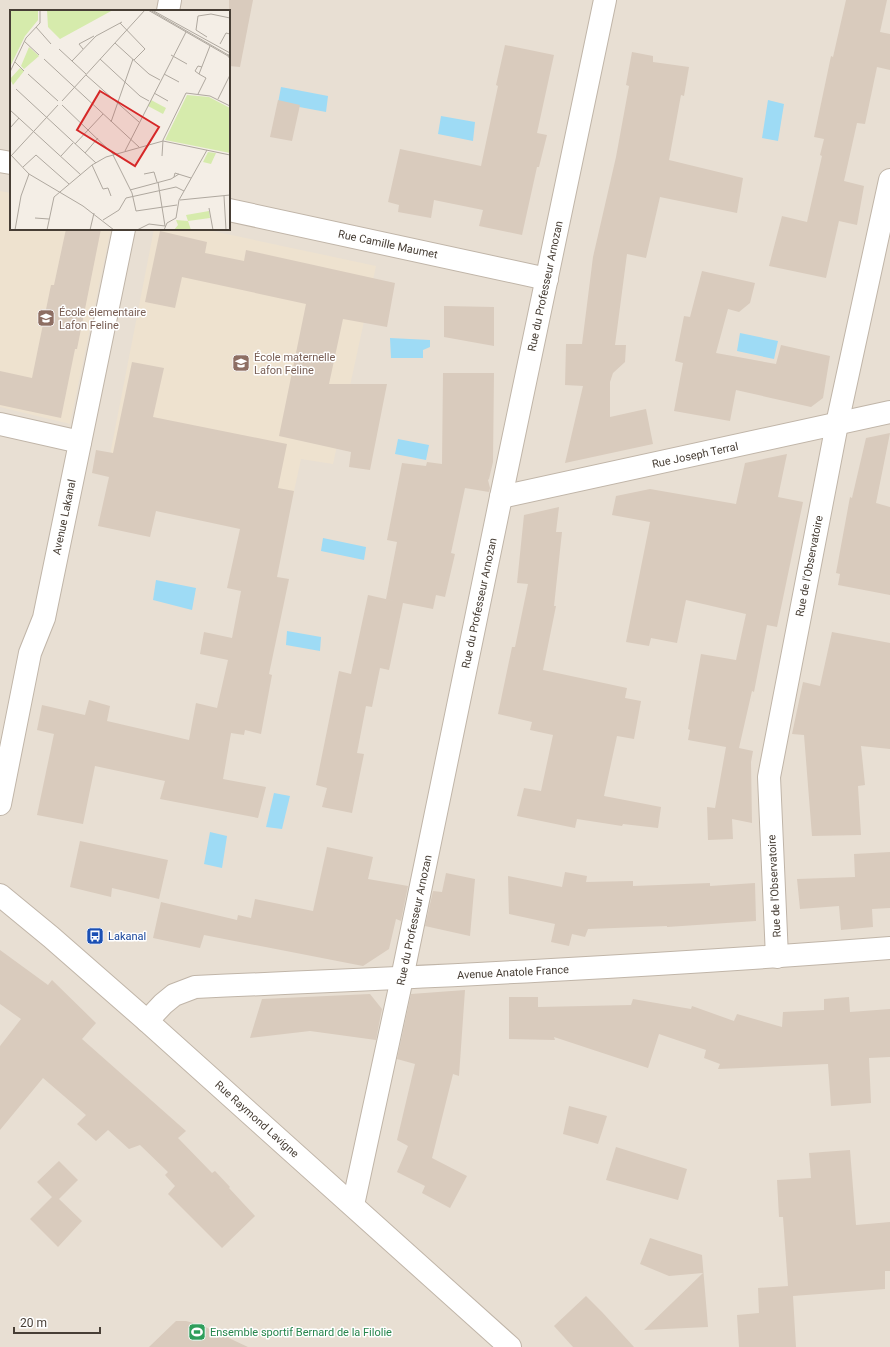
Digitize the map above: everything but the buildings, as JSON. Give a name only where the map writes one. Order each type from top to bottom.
[{"type":"street","points":[[168,10],[170,0]]},
{"type":"street","name":"Rue du Professeur Arnozan","points":[[353,1206],[402,978],[605,0]]},
{"type":"street","points":[[0,161],[10,163]]},
{"type":"street","name":"Rue de l'Observatoire","points":[[777,957],[769,777],[836,424],[890,180]]},
{"type":"street","name":"Rue Camille Maumet","points":[[230,210],[547,279]]},
{"type":"street","name":"Avenue Lakanal","points":[[0,804],[30,653],[44,618],[124,230]]},
{"type":"street","name":"Rue Joseph Terral","points":[[501,497],[890,412]]},
{"type":"street","points":[[0,424],[80,442]]},
{"type":"street","name":"Rue Raymond Lavigne","points":[[0,895],[51,937],[147,1021],[510,1347]]},
{"type":"street","name":"Avenue Anatole France","points":[[147,1021],[174,995],[195,987],[402,978],[777,957],[890,948]]},
{"type":"shaded area","points":[[0,0],[890,0],[890,1347],[0,1347]]},
{"type":"shaded area","name":"École élementaire Lafon Feline","points":[[0,191],[10,193],[10,230],[111,230],[70,424],[0,407]]},
{"type":"shaded area","name":"École maternelle Lafon Feline","points":[[154,230],[208,230],[376,266],[333,464],[301,459],[293,496],[108,465]]},
{"type":"water","points":[[281,87],[328,96],[326,112],[278,103]]},
{"type":"water","points":[[768,100],[784,104],[778,141],[762,138]]},
{"type":"water","points":[[441,116],[475,122],[473,141],[438,134]]},
{"type":"water","points":[[740,333],[778,341],[774,359],[737,351]]},
{"type":"water","points":[[390,338],[430,340],[430,347],[423,350],[423,358],[391,358]]},
{"type":"water","points":[[398,439],[429,445],[426,460],[395,454]]},
{"type":"water","points":[[323,538],[366,547],[364,560],[321,551]]},
{"type":"water","points":[[156,580],[196,588],[192,610],[153,600]]},
{"type":"water","points":[[287,631],[321,637],[320,651],[286,645]]},
{"type":"water","points":[[274,793],[290,796],[282,829],[266,827]]},
{"type":"water","points":[[210,832],[227,836],[222,868],[204,864]]},
{"type":"place","name":"École élementaire Lafon Feline","points":[[46,318]]},
{"type":"place","name":"École maternelle Lafon Feline","points":[[241,363]]},
{"type":"place","name":"Lakanal","points":[[95,936]]},
{"type":"place","name":"Ensemble sportif Bernard de la Filolie","points":[[197,1332]]}]
